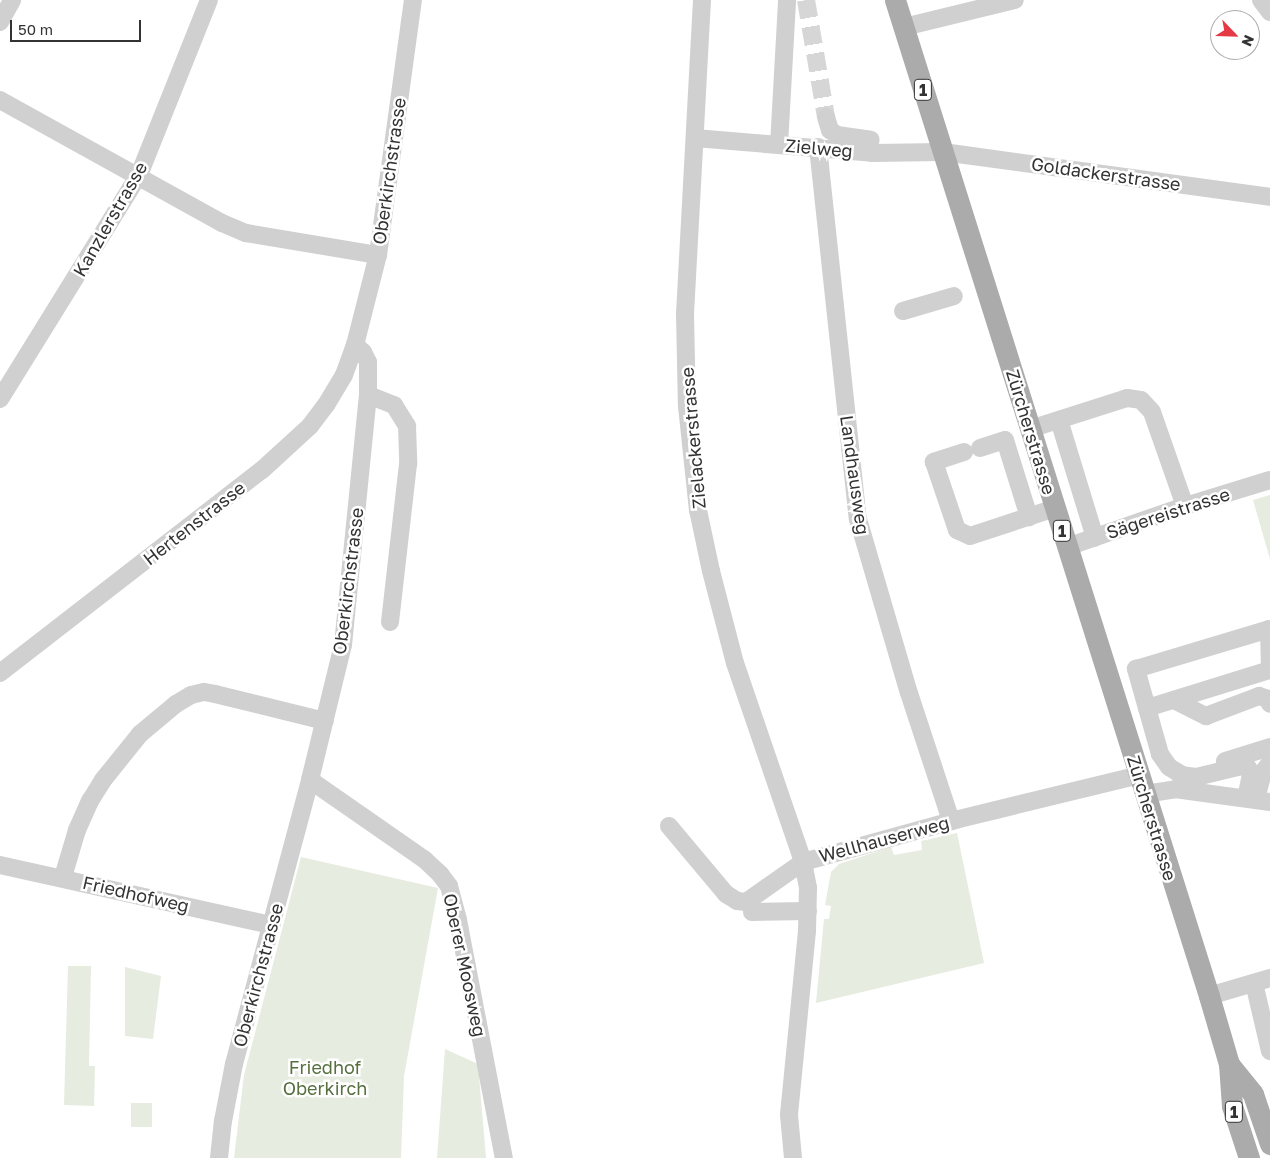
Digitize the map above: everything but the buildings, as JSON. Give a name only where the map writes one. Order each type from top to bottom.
[{"type":"main road","name":"Zürcherstrasse","points":[[895,0],[1209,996],[1229,1064],[1232,1106],[1249,1158]]},
{"type":"main road","name":"Zürcherstrasse","points":[[1229,1064],[1253,1094],[1270,1144]]},
{"type":"street","points":[[0,22],[12,0]]},
{"type":"street","name":"Kanzlerstrasse","points":[[0,399],[139,175],[209,0]]},
{"type":"street","name":"Oberkirchstrasse","points":[[219,1158],[224,1114],[234,1064],[310,780],[343,645],[368,395],[368,362],[363,352],[355,346],[378,254],[413,0]]},
{"type":"street","name":"Zielackerstrasse","points":[[702,0],[685,328],[687,406],[698,510],[735,663],[803,862]]},
{"type":"street","points":[[780,145],[787,0]]},
{"type":"street","points":[[1261,0],[1270,12]]},
{"type":"street","points":[[904,27],[1005,1]]},
{"type":"street","points":[[0,100],[139,175],[222,223],[246,233],[378,254]]},
{"type":"street","points":[[826,117],[828,126],[833,134],[871,140]]},
{"type":"street","name":"Zielweg","points":[[695,138],[872,153],[943,152]]},
{"type":"street","name":"Landhausweg","points":[[818,147],[858,519],[909,693],[951,821]]},
{"type":"street","name":"Goldackerstrasse","points":[[943,152],[1270,197]]},
{"type":"street","points":[[903,311],[954,296]]},
{"type":"street","name":"Hertenstrasse","points":[[0,673],[254,476],[287,448],[310,426],[326,405],[344,375],[355,346]]},
{"type":"street","points":[[368,395],[394,405],[407,426],[408,464],[390,622]]},
{"type":"street","points":[[1030,429],[1128,398],[1141,400],[1152,412],[1185,506]]},
{"type":"street","points":[[1059,420],[1095,538]]},
{"type":"street","points":[[1030,517],[1005,440],[934,462],[957,530],[970,536],[1030,517],[1055,508]]},
{"type":"street","name":"Sägereistrasse","points":[[1067,548],[1185,506],[1270,480]]},
{"type":"street","points":[[1152,707],[1270,670],[1269,629],[1136,669],[1167,750],[1174,761],[1187,768],[1202,768],[1270,747]]},
{"type":"street","points":[[63,877],[77,830],[90,801],[103,780],[140,734],[191,694],[209,693],[325,721]]},
{"type":"street","points":[[1174,700],[1206,716],[1259,696],[1268,699],[1270,704]]},
{"type":"street","points":[[1152,707],[1160,754],[1169,767],[1182,775],[1196,777],[1206,776],[1237,766],[1248,768],[1252,775],[1251,783],[1257,800]]},
{"type":"street","points":[[1257,800],[1259,782],[1270,763]]},
{"type":"street","name":"Oberer Moosweg","points":[[310,780],[425,860],[440,874],[448,886],[457,913],[504,1158]]},
{"type":"street","name":"Wellhauserweg","points":[[793,1158],[789,1115],[808,911],[808,888],[803,862],[951,821],[1142,785],[1257,800]]},
{"type":"street","points":[[669,826],[726,894],[737,901],[746,902],[803,862]]},
{"type":"street","name":"Friedhofweg","points":[[0,865],[63,877],[271,925]]},
{"type":"street","points":[[752,912],[808,911]]},
{"type":"street","points":[[1209,996],[1262,981],[1270,1051]]},
{"type":"green space","points":[[1270,495],[1270,559],[1253,500]]},
{"type":"green space","points":[[957,833],[984,963],[816,1003],[824,919],[829,919],[831,906],[825,905],[831,872],[839,864],[891,847],[894,855],[922,850],[921,841]]},
{"type":"green space","name":"Friedhof Oberkirch","points":[[301,857],[438,888],[404,1076],[401,1158],[234,1158],[244,1075]]},
{"type":"green space","points":[[68,966],[91,966],[89,1066],[95,1066],[94,1106],[64,1105]]},
{"type":"green space","points":[[125,967],[161,976],[153,1039],[125,1036]]},
{"type":"green space","points":[[445,1049],[478,1064],[486,1158],[437,1158]]},
{"type":"green space","points":[[131,1103],[152,1103],[152,1127],[131,1127]]},
{"type":"tunnel","points":[[806,0],[826,117]]}]
